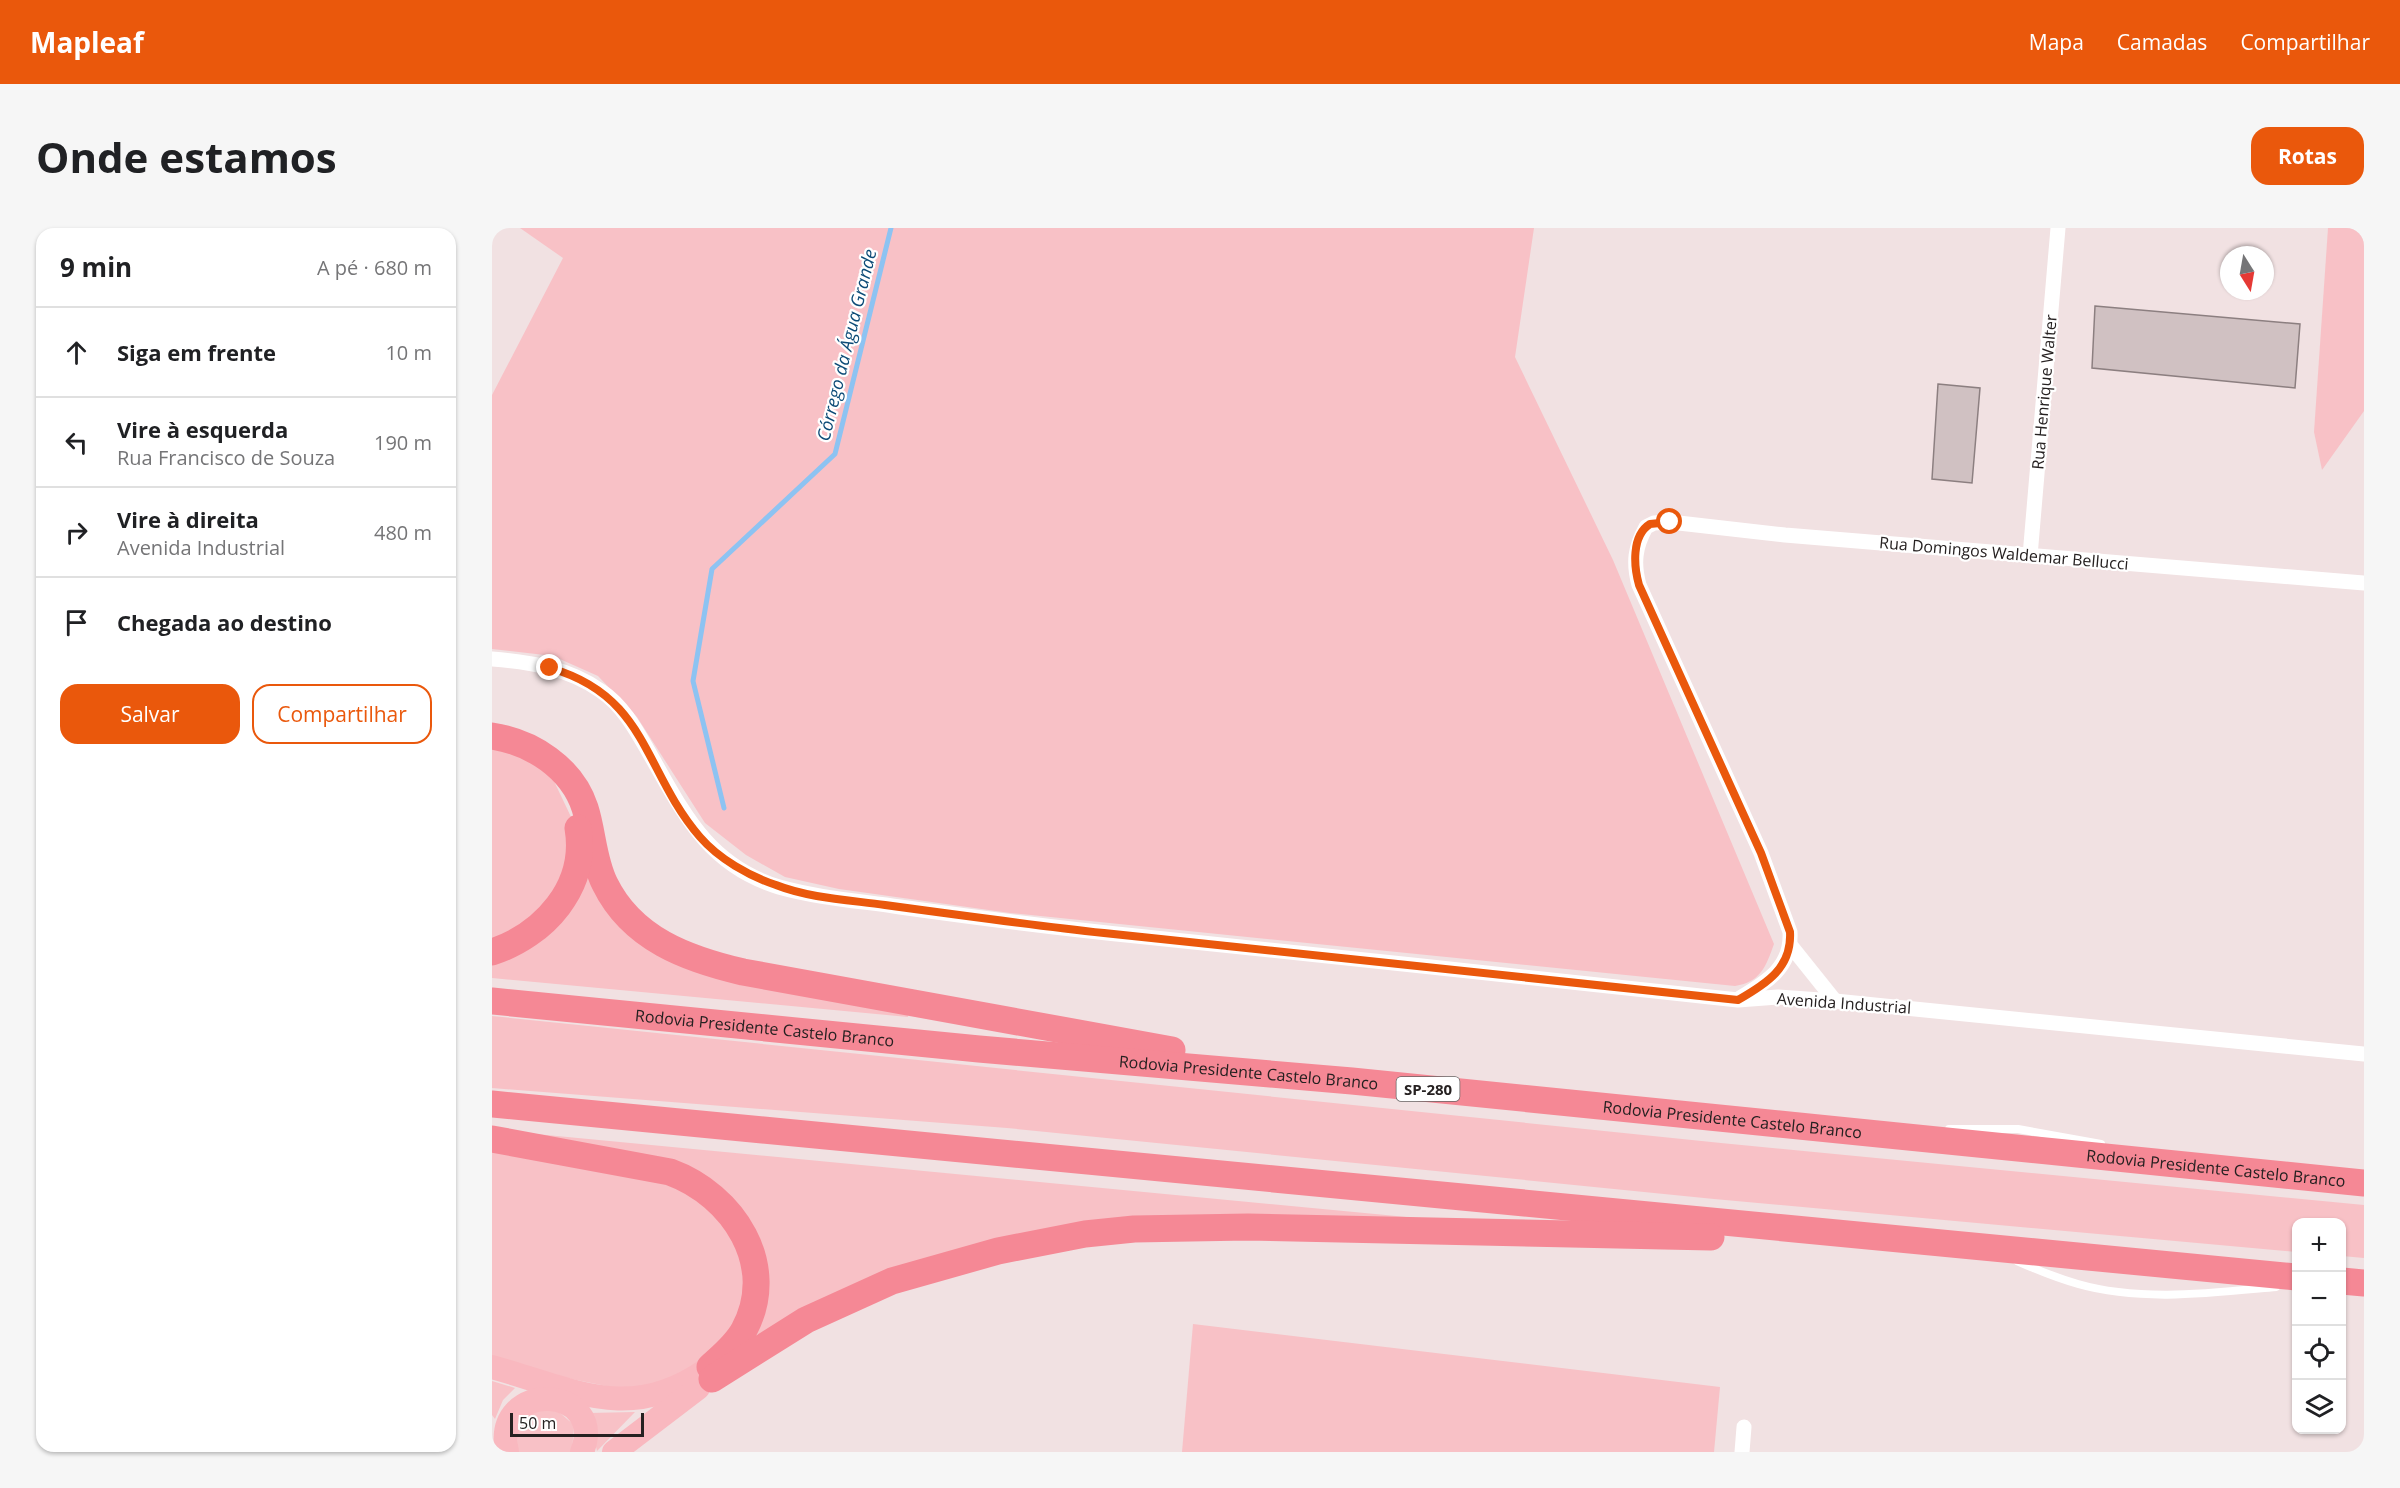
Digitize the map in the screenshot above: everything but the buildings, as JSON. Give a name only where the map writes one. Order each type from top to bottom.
[{"type":"highway","points":[[492,736],[525,745],[540,752],[568,777],[585,809],[597,865],[618,904],[644,931],[684,956],[743,972],[1352,1081]]},
{"type":"highway","points":[[492,952],[513,945],[534,932],[564,899],[573,879],[579,856],[578,826],[575,809],[554,765]]},
{"type":"highway","name":"Rodovia Presidente Castelo Branco","points":[[492,1000],[979,1049],[1352,1081],[2364,1183]]},
{"type":"highway","points":[[492,1104],[2292,1277]]},
{"type":"highway","points":[[492,1139],[670,1172],[691,1180],[721,1202],[745,1236],[755,1284],[753,1307],[744,1330],[709,1375]]},
{"type":"highway","points":[[709,1375],[806,1320],[892,1281],[998,1251],[1085,1234],[1134,1229],[1248,1227],[1642,1237],[1879,1237]]},
{"type":"highway","points":[[2346,1281],[2364,1283]]},
{"type":"main road","points":[[492,1367],[591,1397],[613,1400],[648,1398],[709,1375]]},
{"type":"main road","points":[[614,1452],[630,1444],[709,1375]]},
{"type":"main road","points":[[527,1377],[547,1389],[576,1412],[585,1434],[582,1452]]},
{"type":"main road","points":[[501,1443],[507,1422],[522,1404],[533,1399],[591,1397]]},
{"type":"street","name":"Rua Henrique Walter","points":[[2030,556],[2058,228]]},
{"type":"street","name":"Rua Domingos Waldemar Bellucci","points":[[1791,945],[1785,914],[1761,853],[1639,585],[1635,563],[1636,551],[1646,527],[1654,523],[1670,522],[2030,556],[2364,583]]},
{"type":"street","name":"Avenida Industrial","points":[[492,659],[528,663],[574,675],[605,693],[621,708],[639,735],[699,837],[736,866],[778,886],[836,898],[1007,922],[1738,1000],[1778,997],[1835,1001],[2364,1054]]},
{"type":"street","points":[[1738,1000],[1774,976],[1787,957],[1791,945]]},
{"type":"street","points":[[1791,945],[1835,1001]]},
{"type":"street","points":[[1742,1452],[1744,1427]]},
{"type":"lane","points":[[1847,1132],[1925,1129]]},
{"type":"lane","points":[[1936,1129],[2018,1130],[2073,1137],[2105,1146]]},
{"type":"lane","points":[[2115,1149],[2165,1164]]},
{"type":"lane","points":[[1979,1246],[2043,1272],[2107,1290],[2178,1294],[2292,1285]]},
{"type":"shaded area","points":[[520,228],[1534,228],[1515,357],[1613,560],[1774,944],[1765,966],[1751,981],[1735,986],[1010,913],[839,889],[785,877],[746,855],[705,823],[637,717],[598,676],[553,656],[492,649],[492,395],[563,258]]},
{"type":"shaded area","points":[[2328,228],[2364,228],[2364,411],[2322,470],[2314,432]]},
{"type":"shaded area","points":[[492,744],[521,753],[553,779],[572,819],[575,840],[554,903],[492,945]]},
{"type":"shaded area","points":[[587,870],[620,924],[907,1009],[908,1017],[492,978],[492,963]]},
{"type":"shaded area","points":[[492,1016],[1721,1143],[2364,1205],[2364,1258],[2346,1256],[2346,1218],[2292,1218],[2292,1252],[1714,1199],[1007,1128],[492,1088]]},
{"type":"shaded area","points":[[536,1134],[1438,1220],[1097,1226],[767,1336],[756,1334],[745,1214]]},
{"type":"shaded area","points":[[492,1146],[633,1171],[707,1201],[741,1250],[744,1306],[719,1353],[641,1393],[492,1363]]},
{"type":"shaded area","points":[[1193,1324],[1720,1387],[1714,1452],[1182,1452]]},
{"type":"shaded area","points":[[492,1381],[515,1388],[503,1400],[495,1419],[492,1415]]},
{"type":"shaded area","points":[[552,1406],[574,1425],[572,1452],[518,1452],[518,1430],[521,1418],[531,1412]]},
{"type":"shaded area","points":[[635,1412],[597,1451],[588,1413]]},
{"type":"waterway","name":"Córrego da Água Grande","points":[[724,808],[693,681],[712,569],[835,454],[891,228]]},
{"type":"route","points":[[550,668],[574,675],[590,683],[621,708],[699,837],[720,856],[745,872],[778,886],[836,898],[1007,922],[1738,1000],[1762,986],[1781,968],[1791,945],[1790,932],[1761,853],[1639,585],[1635,563],[1641,535],[1650,524],[1670,522]]}]
